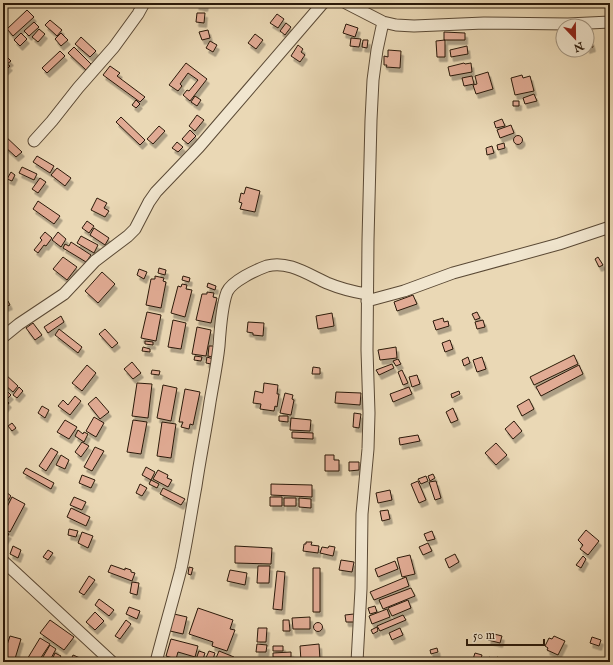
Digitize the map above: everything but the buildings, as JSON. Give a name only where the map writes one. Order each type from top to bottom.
[{"type":"street","points":[[34,141],[114,47],[138,14],[144,3]]},
{"type":"street","points":[[3,337],[19,324],[64,294],[95,261],[135,229],[156,192],[199,147],[323,3]]},
{"type":"street","points":[[346,3],[383,22],[396,25],[568,24],[610,22]]},
{"type":"street","points":[[357,662],[361,588],[362,514],[368,449],[369,413],[367,297],[373,80],[383,22]]},
{"type":"street","points":[[156,662],[181,568],[190,525],[215,372],[223,311],[228,291],[232,285],[258,270],[269,266],[280,265],[300,270],[328,283],[367,297],[404,291],[453,273],[559,244],[610,227]]},
{"type":"street","points":[[3,576],[6,564],[112,662]]}]
